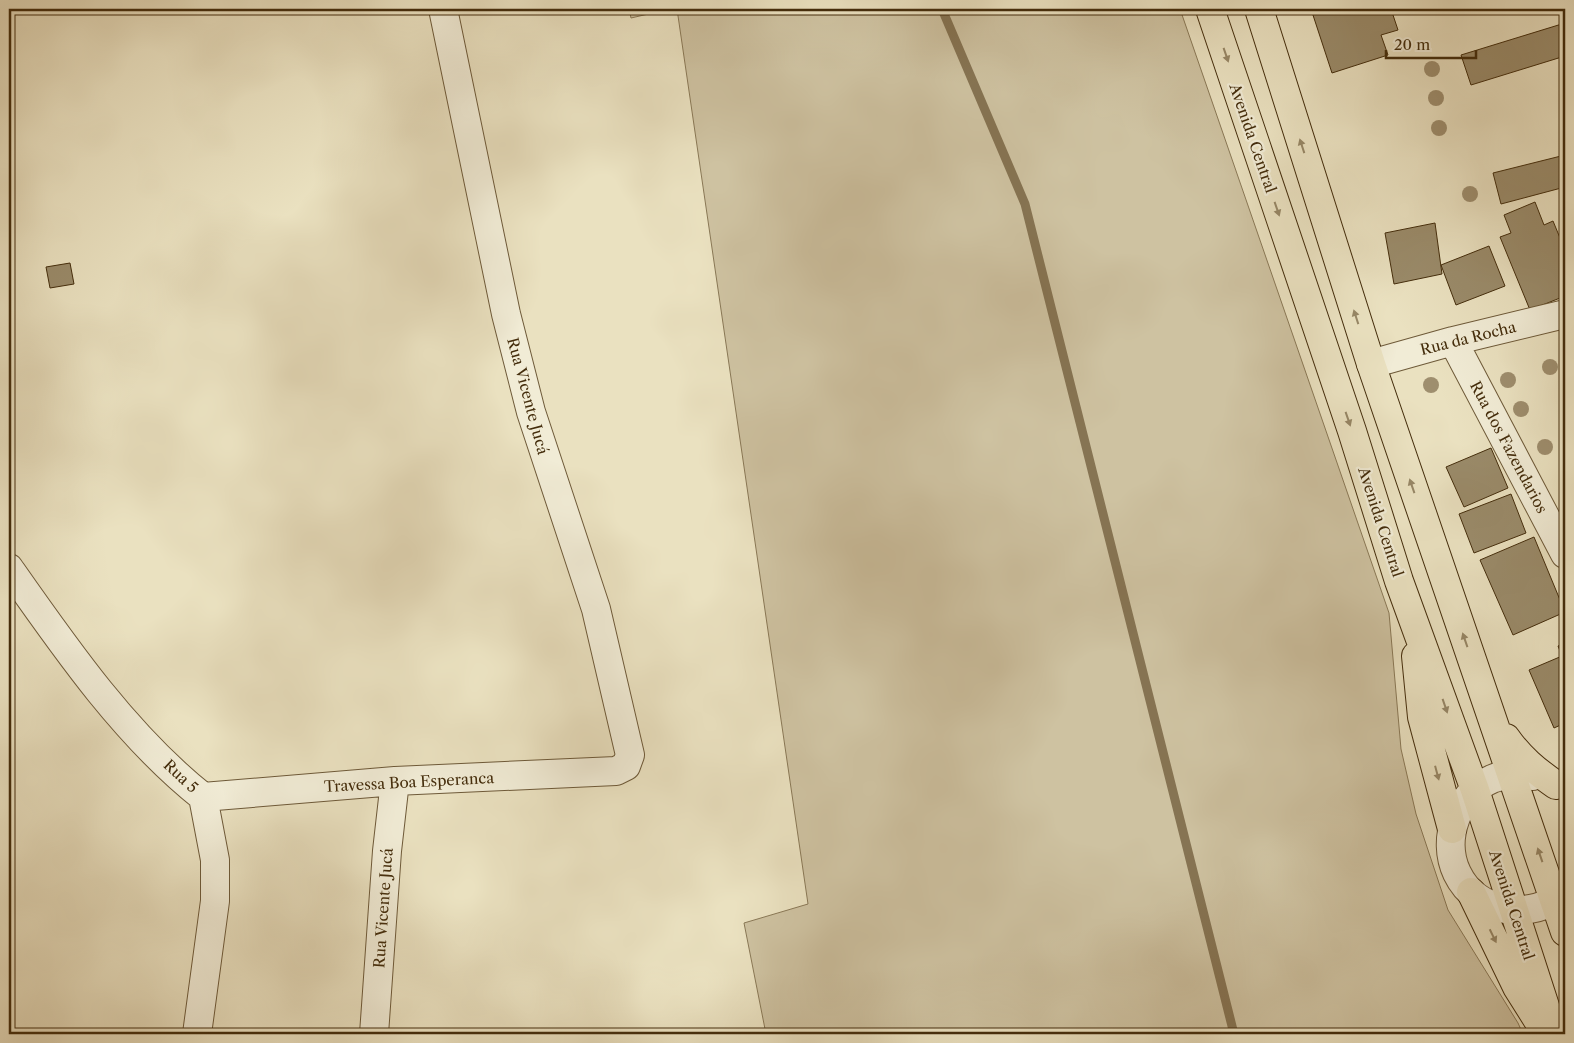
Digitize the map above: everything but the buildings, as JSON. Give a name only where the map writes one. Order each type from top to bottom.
[{"type":"main road","name":"Avenida Central","points":[[1210,9],[1408,605],[1474,790],[1554,1034]]},
{"type":"main road","points":[[1259,9],[1371,364],[1492,719],[1560,897],[1565,932]]},
{"type":"main road","points":[[1408,605],[1418,671],[1422,717],[1452,829]]},
{"type":"main road","points":[[1492,719],[1518,755],[1534,770],[1562,788]]},
{"type":"main road","points":[[1471,892],[1517,987],[1546,1034]]},
{"type":"street","name":"Rua Vicente Jucá","points":[[443,9],[506,314],[531,412],[596,609],[630,755],[626,766],[616,771]]},
{"type":"street","name":"Rua da Rocha","points":[[1371,364],[1453,341],[1565,314]]},
{"type":"street","name":"Rua dos Fazendarios","points":[[1453,341],[1565,554]]},
{"type":"street","name":"Rua 5","points":[[9,568],[57,636],[115,708],[179,777],[203,796],[215,860],[215,901],[197,1034]]},
{"type":"street","name":"Travessa Boa Esperanca","points":[[203,796],[395,782],[616,771]]},
{"type":"street","points":[[1560,897],[1535,910],[1513,912],[1491,905],[1471,892],[1456,867],[1452,854],[1452,829],[1460,807],[1474,790],[1492,779],[1512,774],[1536,776],[1562,788]]},
{"type":"street","name":"Rua Vicente Jucá","points":[[374,1034],[387,851],[395,782]]},
{"type":"shaded area","points":[[629,9],[670,9],[631,18]]},
{"type":"shaded area","points":[[677,9],[1180,9],[1389,613],[1401,749],[1416,814],[1448,910],[1523,1034],[766,1034],[744,923],[808,904]]},
{"type":"waterway","points":[[942,9],[1025,204],[1234,1034]]}]
